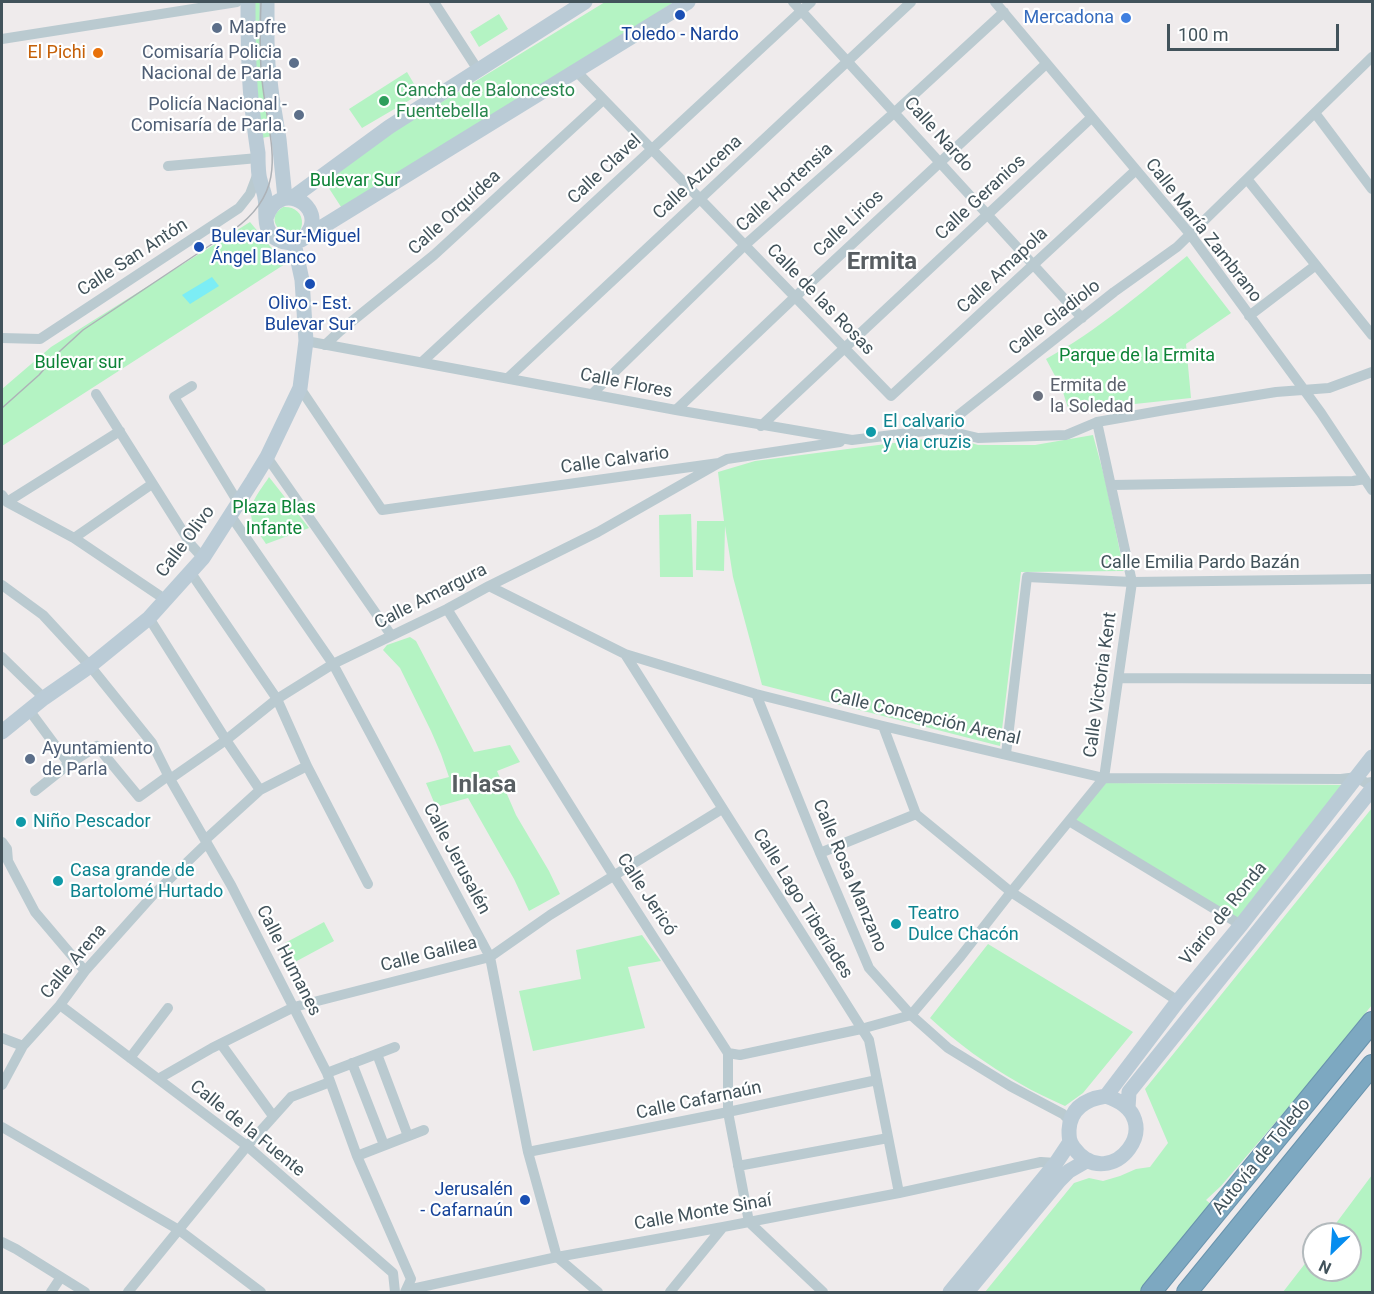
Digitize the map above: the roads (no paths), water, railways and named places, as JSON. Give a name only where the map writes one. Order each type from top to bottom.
[{"type":"highway","name":"Autovía de Toledo","points":[[1151,1293],[1372,1022]]},
{"type":"highway","name":"Autovía de Toledo","points":[[1186,1293],[1372,1065]]},
{"type":"street","points":[[2,39],[162,7],[237,2]]},
{"type":"street","points":[[248,2],[251,96],[259,176],[265,197],[268,231],[279,241],[286,243],[297,241],[688,2]]},
{"type":"street","points":[[267,2],[268,65],[289,198]]},
{"type":"street","points":[[434,2],[478,69]]},
{"type":"street","points":[[267,216],[275,203],[289,198],[388,127],[585,2]]},
{"type":"street","name":"Calle Nardo","points":[[793,2],[1082,318]]},
{"type":"street","name":"Calle Clavel","points":[[422,362],[811,2]]},
{"type":"street","name":"Calle Azucena","points":[[508,378],[911,2]]},
{"type":"street","name":"Calle María Zambrano","points":[[995,2],[1190,234],[1304,390],[1372,490]]},
{"type":"street","name":"Calle Hortensia","points":[[592,394],[745,245],[1004,12]]},
{"type":"street","name":"Calle Gladiolo","points":[[941,429],[1114,292],[1164,257],[1372,57]]},
{"type":"street","name":"Calle Lirios","points":[[676,410],[1046,64]]},
{"type":"street","name":"Calle de las Rosas","points":[[576,71],[891,396]]},
{"type":"street","name":"Calle Orquídea","points":[[325,345],[434,255],[603,100]]},
{"type":"street","points":[[1315,113],[1372,189]]},
{"type":"street","name":"Calle Geranios","points":[[761,426],[1091,118]]},
{"type":"street","points":[[168,165],[258,164]]},
{"type":"street","name":"Calle San Antón","points":[[2,338],[40,339],[239,208],[255,184],[258,164]]},
{"type":"street","name":"Calle Amapola","points":[[891,396],[1136,170]]},
{"type":"street","points":[[1247,179],[1372,335]]},
{"type":"street","points":[[289,198],[305,205],[311,216],[307,234],[297,241]]},
{"type":"street","name":"Calle Olivo","points":[[2,732],[149,618],[203,558],[267,457],[300,388],[306,341],[297,241]]},
{"type":"street","points":[[1249,316],[1316,265]]},
{"type":"street","name":"Calle Flores","points":[[306,341],[761,426],[852,440],[941,429]]},
{"type":"street","points":[[941,429],[978,438],[1066,435],[1097,422],[1265,394],[1329,388],[1372,372]]},
{"type":"street","name":"Calle Jerusalén","points":[[192,386],[174,397],[235,510],[333,664],[490,957],[528,1152],[557,1257]]},
{"type":"street","name":"Calle Calvario","points":[[300,388],[382,510],[719,463],[727,459],[852,440]]},
{"type":"street","points":[[96,394],[192,546],[203,558]]},
{"type":"street","name":"Calle Victoria Kent","points":[[911,1016],[962,956],[1104,778],[1132,582],[1097,422]]},
{"type":"street","points":[[4,498],[120,431]]},
{"type":"street","points":[[267,457],[391,635]]},
{"type":"street","name":"Calle Amargura","points":[[69,764],[97,746],[139,797],[226,740],[277,699],[333,664],[598,532],[719,463]]},
{"type":"street","points":[[1112,485],[1365,479]]},
{"type":"street","points":[[74,538],[152,484]]},
{"type":"street","points":[[4,498],[74,538],[166,600]]},
{"type":"street","points":[[191,573],[277,699],[307,766],[368,885]]},
{"type":"street","name":"Calle Emilia Pardo Bazán","points":[[1006,754],[1027,577],[1132,582],[1372,579]]},
{"type":"street","name":"Calle Humanes","points":[[2,585],[43,615],[90,666],[152,743],[231,885],[328,1078],[357,1156],[411,1279],[407,1293]]},
{"type":"street","name":"Calle Concepción Arenal","points":[[489,586],[625,654],[756,694],[1104,778],[1341,779],[1357,777],[1366,783],[1372,782]]},
{"type":"street","name":"Calle Jericó","points":[[447,609],[728,1053]]},
{"type":"street","points":[[149,618],[260,790]]},
{"type":"street","name":"Calle Lago Tiberíades","points":[[625,654],[869,1040],[899,1193]]},
{"type":"street","points":[[2,657],[44,698]]},
{"type":"street","points":[[1119,678],[1372,679]]},
{"type":"street","name":"Calle Rosa Manzano","points":[[756,694],[869,968],[911,1016],[948,1048],[1010,1086],[1064,1114],[1070,1121]]},
{"type":"street","points":[[29,710],[69,764],[35,791]]},
{"type":"street","points":[[883,726],[916,814],[1011,892],[1178,1001]]},
{"type":"street","name":"Viario de Ronda","points":[[1106,1096],[1178,1001],[1372,757]]},
{"type":"street","name":"Calle Arena","points":[[2,1084],[23,1046],[60,1005],[85,971],[154,894],[260,790],[307,766]]},
{"type":"street","name":"Viario de Ronda","points":[[1128,1108],[1129,1092],[1372,789]]},
{"type":"street","name":"Calle Galilea","points":[[158,1079],[220,1044],[294,1007],[490,957],[550,915],[722,809]]},
{"type":"street","points":[[820,853],[916,814]]},
{"type":"street","points":[[1069,821],[1240,925]]},
{"type":"street","points":[[2,842],[7,849],[8,861],[35,912],[85,971]]},
{"type":"street","name":"Calle de la Fuente","points":[[60,1005],[246,1146],[393,1273],[395,1293]]},
{"type":"street","points":[[130,1058],[168,1008]]},
{"type":"street","points":[[817,1291],[749,1222],[728,1112],[728,1053],[740,1055],[911,1016]]},
{"type":"street","points":[[2,1038],[23,1046]]},
{"type":"street","points":[[220,1044],[273,1116]]},
{"type":"street","points":[[128,1293],[246,1146],[291,1096],[352,1063],[395,1047]]},
{"type":"street","points":[[377,1054],[408,1136]]},
{"type":"street","points":[[352,1063],[384,1145]]},
{"type":"street","name":"Calle Cafarnaún","points":[[528,1152],[877,1080]]},
{"type":"street","points":[[950,1293],[1056,1163],[1070,1142],[1070,1121],[1075,1110],[1094,1098],[1106,1096],[1118,1100],[1128,1108],[1133,1117],[1136,1128],[1135,1139],[1128,1152],[1116,1160],[1102,1164],[1088,1160],[1079,1154],[1070,1142]]},
{"type":"street","points":[[2,1127],[179,1230],[261,1293]]},
{"type":"street","points":[[357,1156],[424,1130]]},
{"type":"street","points":[[738,1166],[888,1138]]},
{"type":"street","points":[[967,1293],[1059,1181],[1069,1171],[1088,1160]]},
{"type":"street","name":"Calle Monte Sinaí","points":[[407,1293],[557,1257],[899,1193],[1041,1162],[1056,1163]]},
{"type":"street","points":[[670,1293],[723,1227]]},
{"type":"street","points":[[2,1242],[85,1293]]},
{"type":"street","points":[[557,1257],[598,1293]]},
{"type":"street","points":[[51,1293],[61,1277]]},
{"type":"water","points":[[212,277],[219,286],[190,304],[182,295]]},
{"type":"tram line","points":[[2,408],[39,375],[83,330],[233,230],[252,214],[264,197],[270,180],[272,162],[261,70],[261,2]]},
{"type":"place","name":"Toledo - Nardo","points":[[680,15]]},
{"type":"place","name":"Mercadona","points":[[1126,18]]},
{"type":"place","name":"Mapfre","points":[[217,28]]},
{"type":"place","name":"El Pichi","points":[[98,53]]},
{"type":"place","name":"Comisaría Policia Nacional de Parla","points":[[294,63]]},
{"type":"place","name":"Cancha de Baloncesto Fuentebella","points":[[384,101]]},
{"type":"place","name":"Policía Nacional - Comisaría de Parla.","points":[[299,115]]},
{"type":"place","name":"Bulevar Sur-Miguel Ángel Blanco","points":[[199,247]]},
{"type":"place","name":"Olivo - Est. Bulevar Sur","points":[[310,284]]},
{"type":"place","name":"Ermita de la Soledad","points":[[1038,396]]},
{"type":"place","name":"El calvario y via cruzis","points":[[871,432]]},
{"type":"place","name":"Ayuntamiento de Parla","points":[[30,759]]},
{"type":"place","name":"Niño Pescador","points":[[21,822]]},
{"type":"place","name":"Casa grande de Bartolomé Hurtado","points":[[58,881]]},
{"type":"place","name":"Teatro Dulce Chacón","points":[[896,924]]},
{"type":"place","name":"Jerusalén - Cafarnaún","points":[[525,1200]]},
{"type":"district","name":"Ermita","points":[[882,263]]},
{"type":"district","name":"Inlasa","points":[[484,786]]},
{"type":"park label","name":"Bulevar Sur","points":[[355,181]]},
{"type":"park label","name":"Parque de la Ermita","points":[[1137,356]]},
{"type":"park label","name":"Bulevar sur","points":[[79,363]]},
{"type":"park label","name":"Plaza Blas Infante","points":[[274,518]]}]
